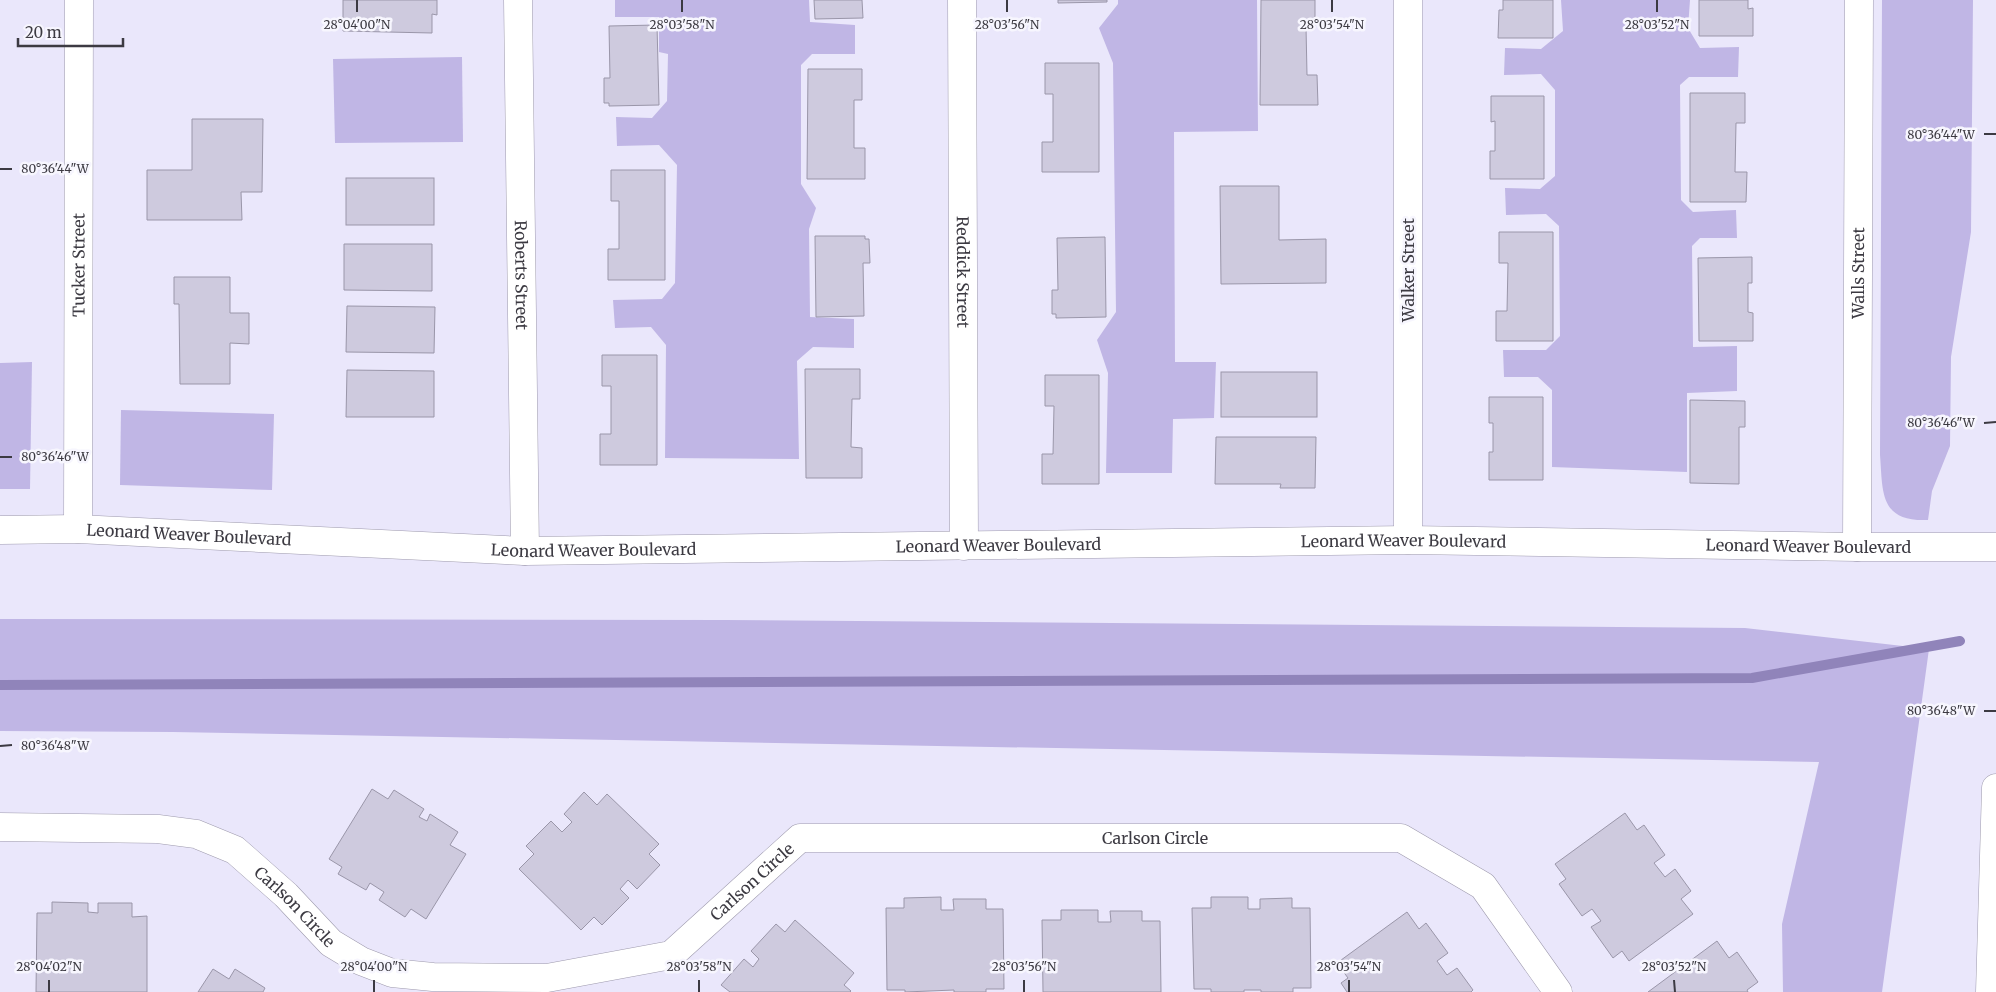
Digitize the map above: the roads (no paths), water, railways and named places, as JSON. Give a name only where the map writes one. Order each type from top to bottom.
[{"type":"street","name":"Tucker Street","points":[[78,529],[79,0]]},
{"type":"street","name":"Roberts Street","points":[[518,0],[525,551]]},
{"type":"street","name":"Reddick Street","points":[[962,0],[964,546]]},
{"type":"street","name":"Walker Street","points":[[1408,0],[1408,540]]},
{"type":"street","name":"Walls Street","points":[[1857,547],[1859,0]]},
{"type":"street","name":"Leonard Weaver Boulevard","points":[[0,530],[78,529],[525,551],[1408,540],[1857,547],[1996,547]]},
{"type":"street","points":[[1990,992],[1996,788]]},
{"type":"street","name":"Carlson Circle","points":[[0,827],[158,830],[196,834],[235,850],[286,895],[331,943],[360,961],[392,973],[547,985],[671,955],[800,838],[1401,838],[1483,886],[1558,992]]},
{"type":"waterway","points":[[0,685],[1752,678],[1960,641]]}]
